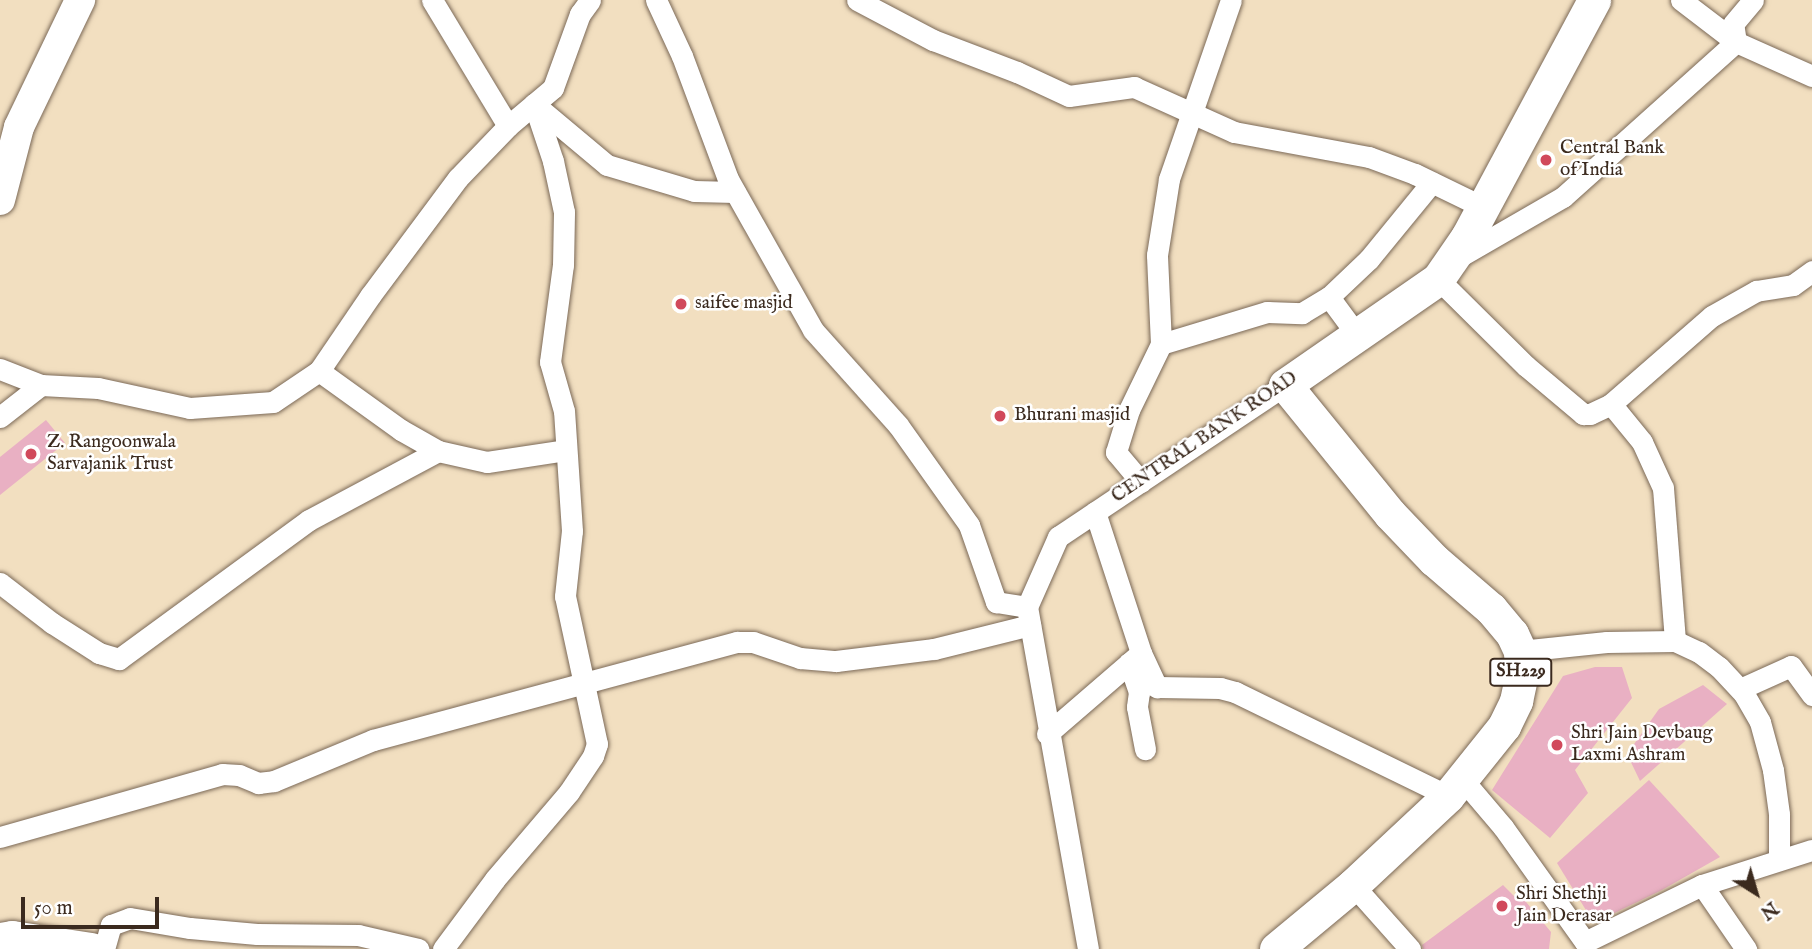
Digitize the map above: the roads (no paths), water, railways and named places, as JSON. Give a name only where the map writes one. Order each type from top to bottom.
[{"type":"main road","name":"CENTRAL BANK ROAD","points":[[1285,385],[1445,270],[1483,207],[1594,0]]},
{"type":"main road","name":"SH229","points":[[1276,949],[1353,885],[1455,788],[1504,726],[1516,701],[1521,678],[1520,651],[1512,635],[1491,609],[1434,560],[1390,514],[1285,385]]},
{"type":"main road","points":[[8,937],[91,949]]},
{"type":"street","points":[[0,200],[19,127],[80,0]]},
{"type":"street","points":[[432,0],[508,126]]},
{"type":"street","points":[[656,0],[735,192],[813,330],[898,425],[969,525],[996,602],[1028,616]]},
{"type":"street","points":[[857,0],[933,40],[1017,72],[1069,96],[1134,87],[1234,132],[1369,157],[1432,182],[1483,207]]},
{"type":"street","points":[[1141,482],[1116,452],[1129,410],[1161,344],[1157,255],[1169,179],[1231,0]]},
{"type":"street","points":[[1681,0],[1736,42],[1812,76]]},
{"type":"street","points":[[1736,42],[1733,24],[1753,0]]},
{"type":"street","points":[[0,369],[41,385],[98,388],[190,408],[273,401],[319,371],[370,296],[458,178],[508,126],[553,88],[581,5]]},
{"type":"street","points":[[1736,42],[1563,197],[1445,270],[1526,366],[1583,414],[1596,413],[1611,404],[1712,316],[1756,291],[1793,285],[1812,271]]},
{"type":"street","points":[[534,104],[607,165],[694,191],[735,192]]},
{"type":"street","points":[[449,948],[495,878],[569,792],[593,756],[597,744],[565,596],[572,531],[564,411],[550,362],[563,265],[564,212],[554,162],[534,104]]},
{"type":"street","points":[[1161,344],[1267,313],[1302,313],[1329,297],[1369,260],[1432,182]]},
{"type":"street","points":[[1329,297],[1357,335]]},
{"type":"street","points":[[319,371],[401,430],[438,451],[487,462],[565,450]]},
{"type":"street","points":[[0,417],[41,385]]},
{"type":"street","name":"CENTRAL BANK ROAD","points":[[1028,616],[1058,537],[1285,385]]},
{"type":"street","points":[[1611,404],[1642,442],[1662,488],[1675,642]]},
{"type":"street","points":[[0,583],[51,623],[99,653],[118,659],[309,520],[438,451]]},
{"type":"street","points":[[1096,512],[1135,658],[1139,692],[1137,707],[1145,749]]},
{"type":"street","points":[[0,837],[222,774],[239,775],[258,783],[274,781],[373,740],[582,681],[737,642],[753,642],[800,658],[836,661],[934,649],[1028,616]]},
{"type":"street","points":[[1028,616],[1047,734],[1088,949]]},
{"type":"street","points":[[1520,651],[1607,642],[1675,642],[1699,652],[1719,667],[1740,689],[1760,722],[1773,771],[1779,814],[1779,859]]},
{"type":"street","points":[[1047,734],[1135,658]]},
{"type":"street","points":[[1135,658],[1157,687],[1220,688],[1235,692],[1455,788],[1503,827],[1583,947],[1702,885],[1812,850]]},
{"type":"street","points":[[1740,689],[1791,666],[1812,695]]},
{"type":"street","points":[[1353,885],[1410,949]]},
{"type":"street","points":[[1702,885],[1746,949]]},
{"type":"street","points":[[104,949],[111,925],[130,918],[190,928],[257,934],[358,935],[418,949]]},
{"type":"place","name":"Central Bank of India","points":[[1546,160]]},
{"type":"place","name":"saifee masjid","points":[[681,304]]},
{"type":"place","name":"Bhurani masjid","points":[[1000,416]]},
{"type":"place","name":"Z. Rangoonwala Sarvajanik Trust","points":[[31,454]]},
{"type":"place","name":"Shri Jain Devbaug Laxmi Ashram","points":[[1557,745]]},
{"type":"place","name":"Shri Shethji Jain Derasar","points":[[1502,906]]}]
